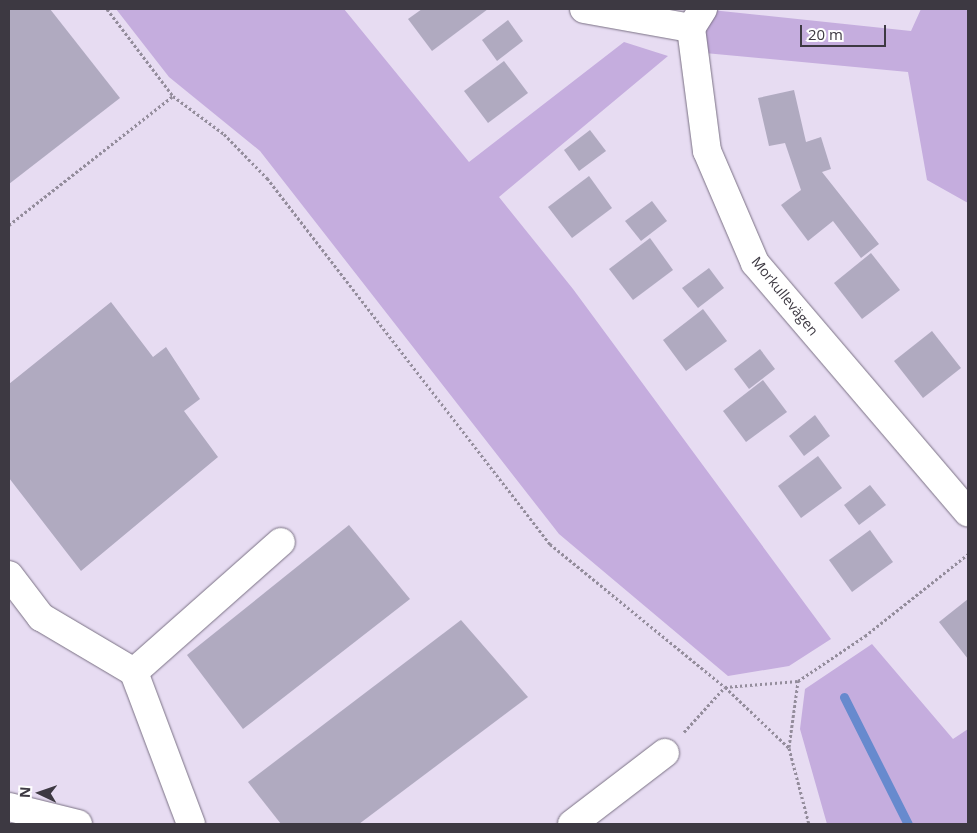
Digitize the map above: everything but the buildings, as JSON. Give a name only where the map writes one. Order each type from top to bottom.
[{"type":"street","points":[[584,9],[697,18]]},
{"type":"street","name":"Morkullevägen","points":[[697,18],[707,151],[755,263],[968,512]]},
{"type":"street","points":[[134,672],[280,542]]},
{"type":"street","points":[[9,575],[40,617],[134,672],[191,824]]},
{"type":"street","points":[[572,824],[665,753]]},
{"type":"street","points":[[9,807],[78,824]]},
{"type":"path","points":[[107,9],[173,96],[224,134],[267,178],[550,544],[726,687],[788,748]]},
{"type":"path","points":[[9,225],[173,96]]},
{"type":"path","points":[[665,753],[726,687],[798,681],[865,636],[968,554]]},
{"type":"path","points":[[798,681],[788,748],[809,824]]},
{"type":"shaded area","points":[[116,9],[344,9],[469,162],[624,42],[668,56],[499,197],[573,289],[831,639],[789,666],[728,676],[559,534],[260,151],[169,77]]},
{"type":"shaded area","points":[[702,9],[911,31],[921,9],[968,9],[968,203],[927,180],[908,72],[694,52]]},
{"type":"shaded area","points":[[872,644],[953,739],[968,729],[968,824],[827,824],[800,729],[805,689]]},
{"type":"waterway","points":[[844,697],[908,824]]}]
